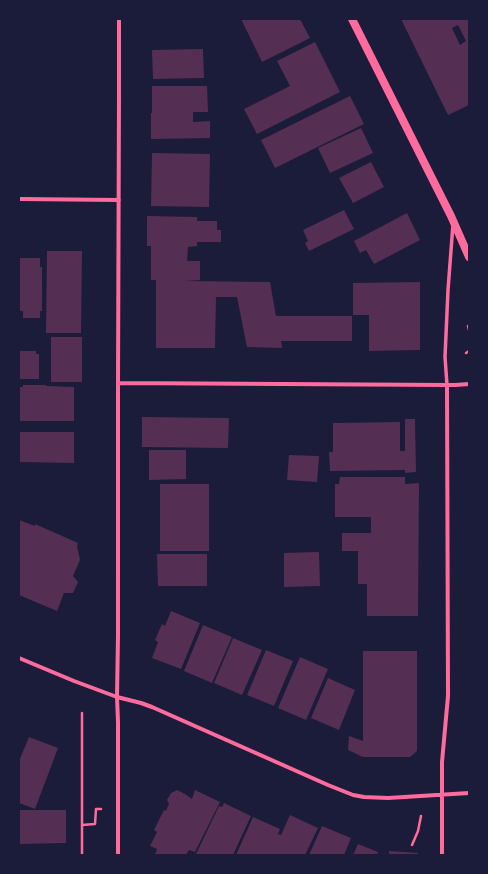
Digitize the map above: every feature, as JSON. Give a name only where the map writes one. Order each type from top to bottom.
[{"type":"main road","points":[[352,19],[453,221],[469,257]]},
{"type":"street","points":[[118,855],[119,19]]},
{"type":"street","points":[[19,199],[119,200]]},
{"type":"street","points":[[442,855],[442,762],[448,696],[447,385],[445,356],[453,221]]},
{"type":"street","points":[[118,383],[469,384]]},
{"type":"street","points":[[19,658],[117,697],[152,707],[353,795],[388,798],[469,793]]},
{"type":"path","points":[[468,326],[469,330]]},
{"type":"path","points":[[82,713],[82,855]]},
{"type":"path","points":[[82,825],[95,824],[96,809],[102,809]]},
{"type":"path","points":[[412,845],[418,831],[421,816]]},
{"type":"building","points":[[241,19],[300,19],[310,38],[262,62]]},
{"type":"building","points":[[401,19],[469,19],[469,105],[448,115]],"holes":[[[458,25],[466,41],[460,45],[452,28]]]},
{"type":"building","points":[[315,42],[340,92],[257,134],[244,109],[290,86],[277,61]]},
{"type":"building","points":[[203,49],[204,78],[153,79],[152,50]]},
{"type":"building","points":[[152,86],[207,86],[208,112],[193,112],[193,122],[210,121],[210,138],[151,139]]},
{"type":"building","points":[[350,96],[364,124],[275,168],[261,140]]},
{"type":"building","points":[[361,128],[373,153],[330,173],[318,148]]},
{"type":"building","points":[[152,153],[210,154],[209,207],[151,206]]},
{"type":"building","points":[[371,162],[384,187],[353,203],[339,178]]},
{"type":"building","points":[[344,210],[354,229],[309,251],[305,243],[308,241],[303,230]]},
{"type":"building","points":[[407,213],[420,240],[374,264],[366,250],[360,253],[354,241]]},
{"type":"building","points":[[147,216],[197,217],[197,221],[217,221],[217,230],[221,230],[221,242],[197,242],[197,246],[188,247],[187,261],[200,261],[200,280],[185,281],[270,282],[276,316],[352,316],[352,341],[281,341],[282,348],[247,347],[237,297],[216,297],[215,348],[156,348],[156,280],[151,280],[151,246],[147,246]]},
{"type":"building","points":[[47,251],[82,251],[81,333],[46,333]]},
{"type":"building","points":[[19,258],[40,258],[40,267],[42,267],[42,311],[40,311],[40,318],[23,318],[23,311],[19,311]]},
{"type":"building","points":[[420,282],[420,350],[369,351],[369,315],[353,315],[353,283]]},
{"type":"building","points":[[51,337],[82,337],[82,382],[51,382]]},
{"type":"building","points":[[19,351],[36,351],[36,354],[39,354],[39,379],[19,379]]},
{"type":"building","points":[[23,385],[74,387],[74,421],[19,421],[19,387],[23,387]]},
{"type":"building","points":[[142,417],[229,418],[228,448],[142,447]]},
{"type":"building","points":[[405,419],[415,419],[416,472],[405,473],[405,470],[330,471],[329,452],[333,452],[333,423],[400,422],[400,451],[405,451]]},
{"type":"building","points":[[19,432],[74,432],[74,463],[19,462]]},
{"type":"building","points":[[149,450],[186,450],[186,479],[149,480]]},
{"type":"building","points":[[289,455],[319,456],[317,482],[287,480]]},
{"type":"building","points":[[340,477],[405,477],[405,484],[419,483],[418,616],[367,616],[367,584],[358,584],[358,551],[342,551],[342,533],[371,533],[371,517],[335,517],[335,484],[339,484]]},
{"type":"building","points":[[160,484],[209,484],[209,551],[160,551]]},
{"type":"building","points":[[19,520],[35,526],[35,524],[78,543],[77,546],[80,560],[73,576],[78,582],[73,593],[64,593],[57,611],[19,595]]},
{"type":"building","points":[[319,552],[320,586],[284,587],[284,553]]},
{"type":"building","points":[[157,554],[207,554],[207,586],[158,586]]},
{"type":"building","points":[[171,611],[200,623],[181,669],[152,658],[158,642],[155,640],[162,624],[165,626]]},
{"type":"building","points":[[203,625],[232,637],[212,683],[184,671]]},
{"type":"building","points":[[233,638],[262,650],[242,695],[214,683]]},
{"type":"building","points":[[266,650],[293,661],[274,706],[247,695]]},
{"type":"building","points":[[363,651],[417,651],[417,751],[410,757],[363,757],[348,750],[349,736],[363,741]]},
{"type":"building","points":[[300,657],[328,669],[306,720],[278,708]]},
{"type":"building","points":[[328,678],[355,690],[339,730],[311,718]]},
{"type":"building","points":[[29,737],[58,748],[35,809],[19,803],[19,761]]},
{"type":"building","points":[[177,790],[192,799],[195,790],[220,802],[195,852],[189,850],[186,855],[155,855],[157,849],[150,846],[157,832],[154,830],[164,810],[166,811],[169,804],[167,800],[171,793]]},
{"type":"building","points":[[224,803],[251,816],[233,855],[196,854],[219,806],[222,807]]},
{"type":"building","points":[[19,810],[66,810],[66,843],[19,844]]},
{"type":"building","points":[[290,815],[318,828],[305,855],[236,855],[253,817],[280,829],[278,834],[281,835]]},
{"type":"building","points":[[322,826],[351,838],[344,855],[309,855]]},
{"type":"building","points":[[358,844],[378,852],[377,855],[353,855]]},
{"type":"building","points":[[389,851],[418,853],[418,855],[389,855]]}]
